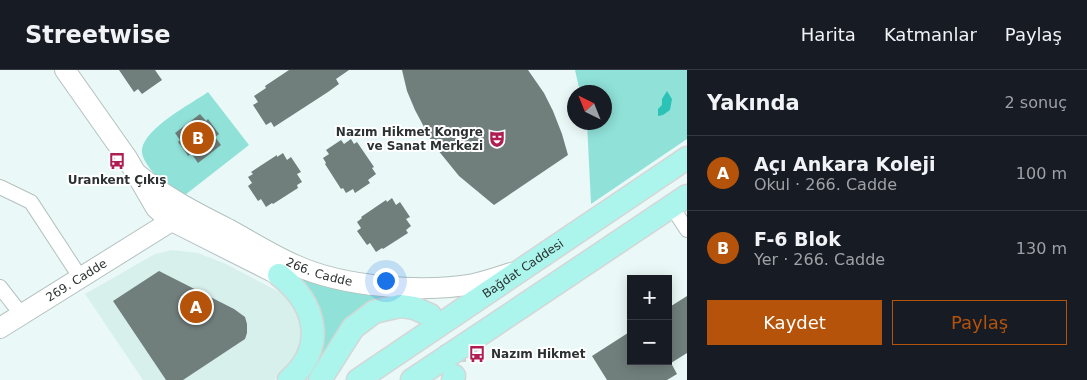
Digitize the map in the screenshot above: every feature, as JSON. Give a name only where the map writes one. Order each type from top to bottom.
[{"type":"main road","points":[[65,70],[137,174],[171,209]]},
{"type":"main road","name":"Bağdat Caddesi","points":[[358,380],[687,158]]},
{"type":"main road","name":"266. Cadde","points":[[171,209],[295,265],[344,281],[393,286],[454,286],[475,283],[522,270]]},
{"type":"main road","name":"266. Cadde","points":[[171,209],[279,275]]},
{"type":"main road","name":"269. Cadde","points":[[0,328],[152,233],[171,209]]},
{"type":"main road","points":[[412,380],[683,214]]},
{"type":"main road","points":[[279,275],[292,285],[302,297],[309,310],[312,322],[313,333],[310,350],[304,364],[289,380]]},
{"type":"main road","points":[[320,380],[353,328],[374,312],[400,306],[414,308],[430,315]]},
{"type":"street","points":[[0,187],[30,202],[80,278]]},
{"type":"street","points":[[2,294],[22,314]]},
{"type":"shaded area","points":[[575,70],[687,70],[687,139],[591,204],[587,130],[612,130],[612,85],[578,85]]},
{"type":"shaded area","points":[[667,91],[672,99],[670,110],[658,116],[658,109],[662,105],[662,99]]},
{"type":"shaded area","points":[[208,92],[249,145],[185,195],[162,182],[151,170],[142,155],[142,149],[145,141],[160,124]]},
{"type":"shaded area","points":[[172,250],[198,253],[226,264],[293,299],[304,315],[304,345],[289,370],[274,380],[143,380],[85,294],[155,254]]},
{"type":"shaded area","points":[[290,273],[346,291],[391,297],[368,303],[358,309],[349,318],[321,361],[303,380],[312,360]]},
{"type":"building","points":[[119,70],[155,70],[162,80],[142,94],[138,89],[134,92]]},
{"type":"building","points":[[289,70],[349,70],[336,79],[339,84],[328,92],[274,127],[271,122],[266,125],[253,105],[258,102],[254,96]]},
{"type":"building","name":"Nazım Hikmet Kongre ve Sanat Merkezi","points":[[402,70],[528,70],[544,93],[553,111],[568,155],[494,205],[459,176],[433,144],[407,91]]},
{"type":"building","points":[[200,114],[206,121],[208,119],[219,134],[215,137],[221,145],[198,163],[191,153],[188,156],[178,142],[180,140],[175,133]]},
{"type":"building","points":[[351,139],[354,144],[357,142],[374,167],[372,168],[376,174],[368,180],[370,183],[355,193],[353,189],[346,193],[343,188],[341,189],[323,158],[329,154],[326,150],[341,140],[344,144]]},
{"type":"building","points":[[283,153],[287,160],[291,157],[301,172],[297,174],[302,182],[297,185],[298,188],[266,207],[261,199],[258,201],[248,186],[252,183],[248,177],[253,174],[251,172]]},
{"type":"building","points":[[392,198],[396,205],[400,202],[410,217],[406,219],[411,226],[406,230],[408,233],[376,252],[370,243],[367,245],[357,231],[361,228],[357,222],[361,217]]},
{"type":"building","points":[[159,271],[234,309],[245,317],[247,324],[245,339],[183,380],[166,380],[113,301]]},
{"type":"building","points":[[687,296],[687,353],[672,362],[672,320],[672,305]]},
{"type":"building","points":[[627,334],[627,365],[672,365],[677,374],[667,380],[607,380],[592,356]]},
{"type":"tunnel","points":[[430,315],[441,327],[452,346],[455,370]]},
{"type":"place","name":"F-6 Blok","points":[[198,138]]},
{"type":"place","name":"Nazım Hikmet Kongre ve Sanat Merkezi","points":[[497,139]]},
{"type":"place","name":"Urankent Çıkış","points":[[117,161]]},
{"type":"place","name":"Açı Ankara Koleji","points":[[196,307]]},
{"type":"place","name":"Nazım Hikmet","points":[[477,354]]}]
